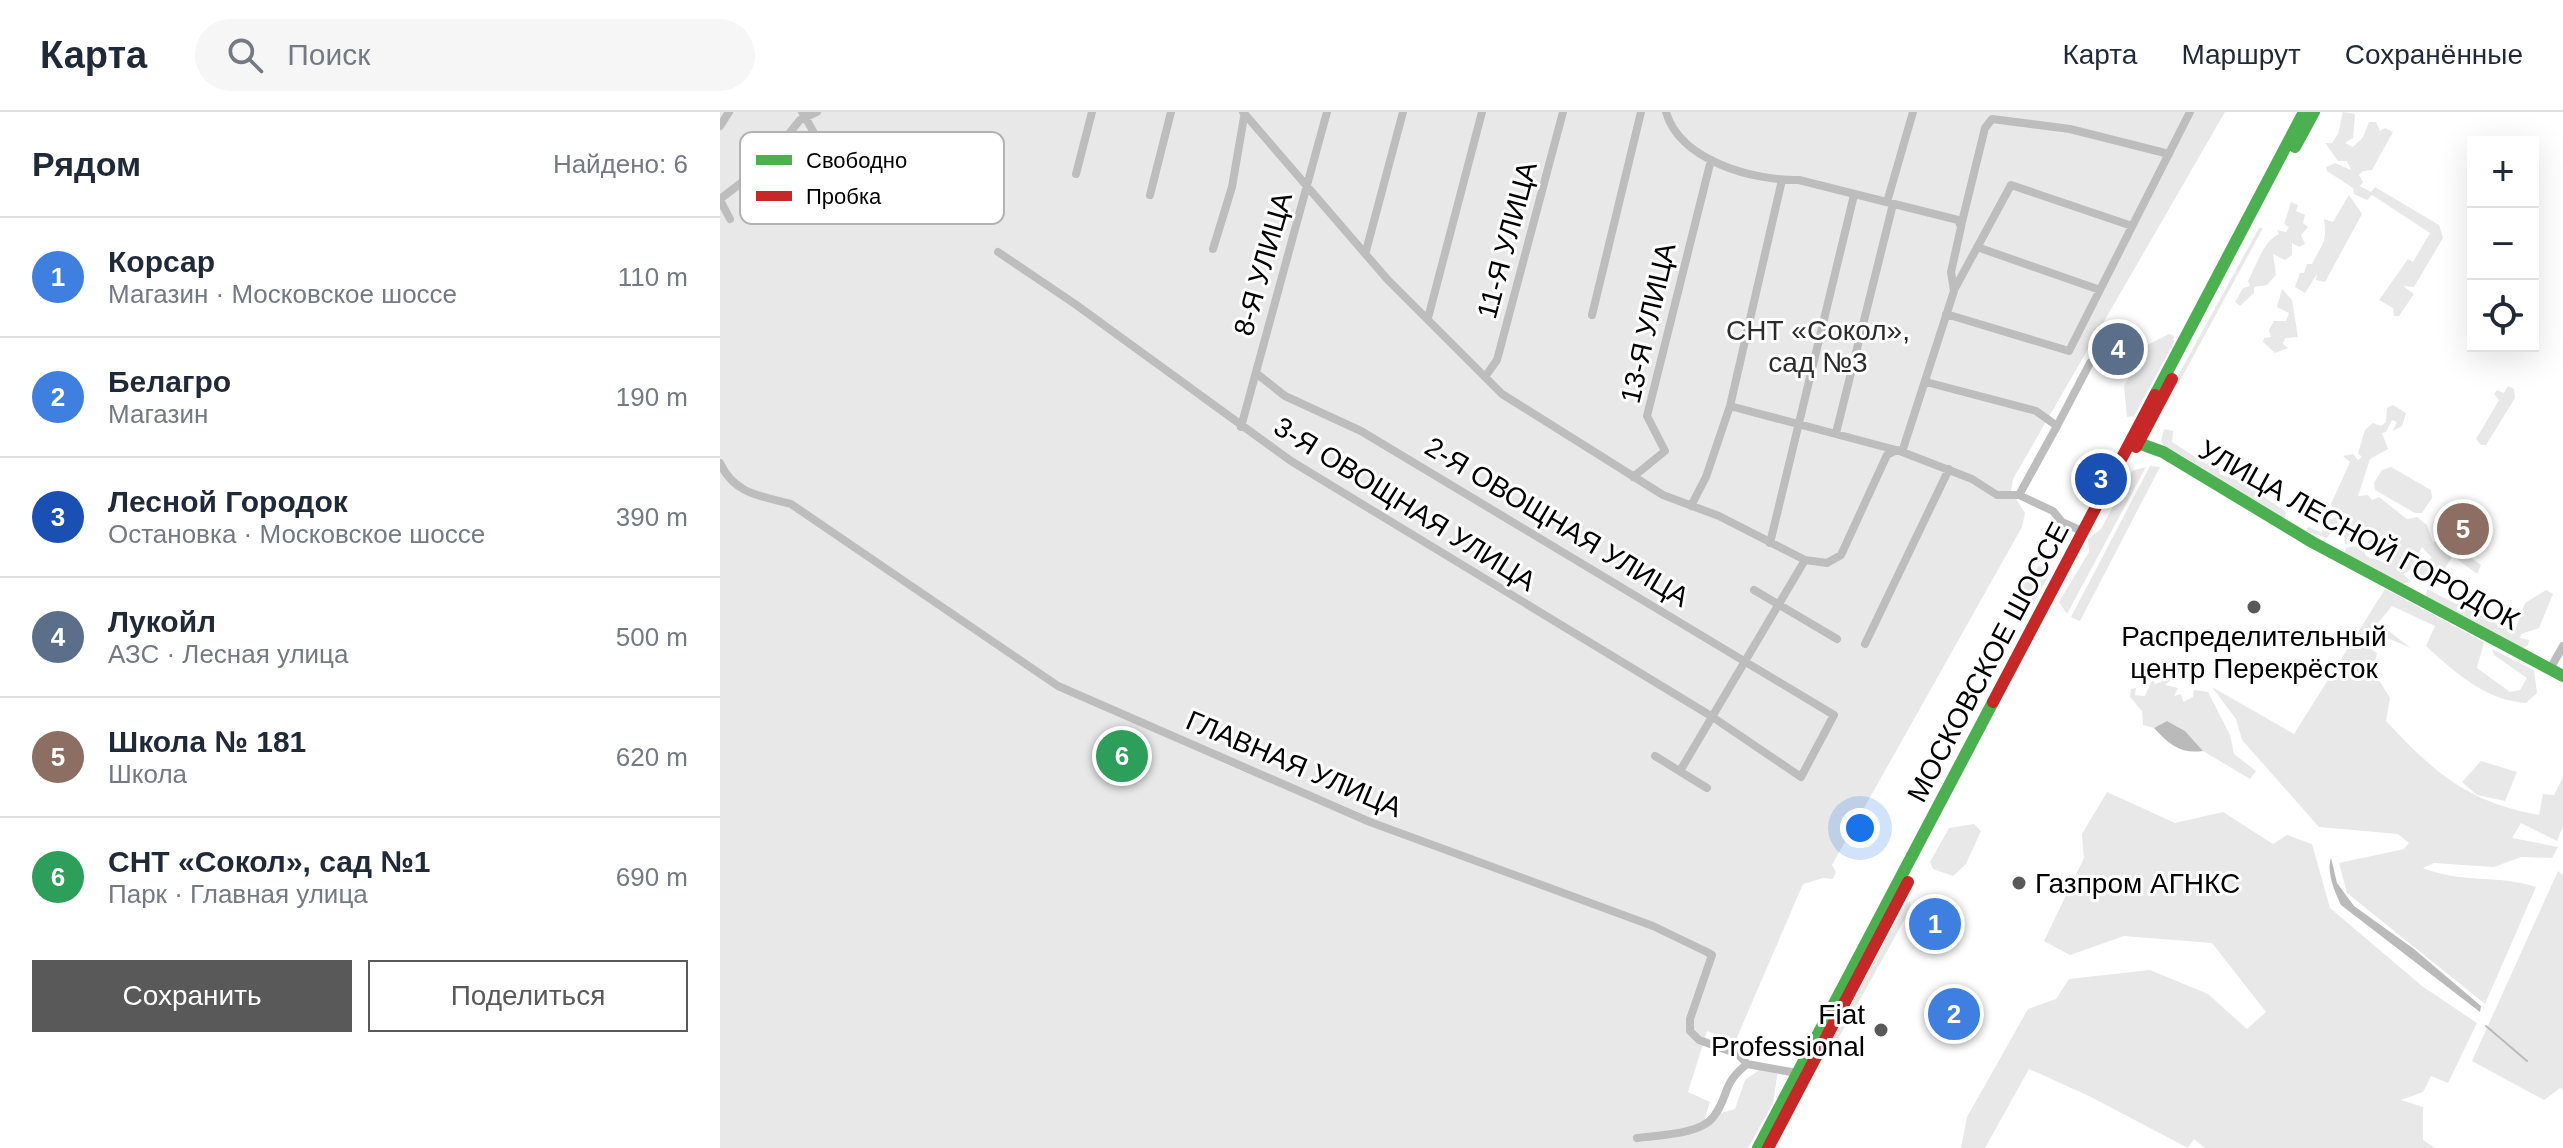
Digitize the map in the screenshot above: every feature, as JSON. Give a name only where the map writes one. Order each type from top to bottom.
[{"type":"main road","name":"МОСКОВСКОЕ ШОССЕ","points":[[1768,1148],[2304,112]]},
{"type":"main road","name":"МОСКОВСКОЕ ШОССЕ","points":[[1758,1148],[2040,624],[2084,532],[2314,112]]},
{"type":"main road","name":"УЛИЦА ЛЕСНОЙ ГОРОДОК","points":[[2133,443],[2163,452],[2312,542],[2563,676]]},
{"type":"street","points":[[720,126],[729,112]]},
{"type":"street","points":[[790,132],[804,115],[817,112]]},
{"type":"street","points":[[1076,174],[1092,112]]},
{"type":"street","points":[[1150,195],[1171,112]]},
{"type":"street","name":"8-Я УЛИЦА","points":[[1241,427],[1327,112]]},
{"type":"street","points":[[1366,251],[1403,112]]},
{"type":"street","points":[[1428,318],[1482,112]]},
{"type":"street","name":"11-Я УЛИЦА","points":[[1485,377],[1497,360],[1563,112]]},
{"type":"street","points":[[1592,315],[1641,112]]},
{"type":"street","points":[[1666,112],[1670,124],[1711,160],[1750,175],[1799,180],[1959,223]]},
{"type":"street","points":[[1836,433],[1913,112]]},
{"type":"street","points":[[1946,314],[2069,351],[2190,112]]},
{"type":"street","points":[[1244,113],[1387,279],[1485,377],[1515,403],[1566,431],[1633,477],[1805,560],[1827,563],[1838,559],[1887,455],[1899,451]]},
{"type":"street","points":[[1213,249],[1232,187],[1244,113]]},
{"type":"street","points":[[804,115],[813,131]]},
{"type":"street","points":[[1954,291],[1951,272],[1959,223],[1987,124],[1992,119],[2041,124],[2137,143],[2169,154]]},
{"type":"street","name":"13-Я УЛИЦА","points":[[1633,477],[1665,451],[1647,416],[1711,160]]},
{"type":"street","points":[[1691,506],[1706,477],[1730,406],[1782,180]]},
{"type":"street","points":[[730,219],[720,200],[740,184]]},
{"type":"street","points":[[1899,451],[1926,382],[1954,291],[2011,185],[2132,226]]},
{"type":"street","points":[[1770,543],[1854,195]]},
{"type":"street","points":[[1977,247],[2100,290]]},
{"type":"street","name":"3-Я ОВОЩНАЯ УЛИЦА","points":[[998,252],[1147,355],[1241,427],[1513,598],[1711,716],[1801,777]]},
{"type":"street","points":[[2019,495],[2090,363]]},
{"type":"street","name":"2-Я ОВОЩНАЯ УЛИЦА","points":[[1256,373],[1285,396],[1361,431],[1834,715],[1801,777]]},
{"type":"street","points":[[1926,382],[2043,415],[2057,426]]},
{"type":"street","points":[[1730,406],[1899,451],[1949,469],[1997,495],[2019,495],[2053,511],[2062,522],[2084,532]]},
{"type":"street","name":"ГЛАВНАЯ УЛИЦА","points":[[720,463],[726,476],[741,491],[791,504],[804,511],[1058,686],[1370,822],[1653,926],[1707,952],[1712,955],[1690,1019],[1690,1031],[1699,1040],[1738,1054],[1747,1064],[1797,1073]]},
{"type":"street","points":[[1865,644],[1949,469]]},
{"type":"street","points":[[1680,771],[1805,560]]},
{"type":"street","points":[[1754,590],[1837,639]]},
{"type":"street","points":[[2550,669],[2563,646]]},
{"type":"street","points":[[1655,756],[1707,788]]},
{"type":"street","points":[[1637,1138],[1697,1128],[1714,1117],[1729,1078],[1747,1064]]},
{"type":"green space","name":"СНТ «Сокол», сад №3","points":[[720,112],[2225,112],[2013,479],[2011,491],[2025,513],[2022,527],[1832,865],[1836,872],[1833,879],[1823,878],[1803,884],[1735,1042],[1707,1031],[1688,1092],[1710,1102],[1701,1131],[1721,1113],[1735,1109],[1745,1080],[1762,1068],[1778,1071],[1773,1103],[1748,1148],[720,1148]]},
{"type":"green space","points":[[2343,112],[2355,114],[2353,138],[2345,143],[2353,147],[2363,137],[2369,122],[2376,122],[2380,131],[2385,128],[2393,132],[2372,170],[2359,175],[2363,182],[2360,186],[2371,192],[2375,187],[2439,225],[2443,238],[2414,287],[2403,286],[2414,294],[2399,316],[2394,316],[2393,308],[2379,300],[2408,259],[2413,262],[2430,233],[2372,195],[2367,200],[2354,194],[2353,188],[2327,171],[2326,167],[2335,163],[2351,170],[2347,161],[2338,161],[2325,143],[2332,143],[2338,134]]},
{"type":"green space","points":[[2349,195],[2362,214],[2325,282],[2316,280],[2317,274],[2305,293],[2295,287],[2300,273],[2304,273],[2307,264],[2312,264],[2323,242],[2324,219],[2333,222]]},
{"type":"green space","points":[[2291,202],[2298,205],[2296,211],[2305,215],[2303,223],[2308,227],[2301,235],[2305,244],[2299,247],[2292,243],[2292,255],[2285,260],[2273,254],[2276,275],[2267,285],[2254,287],[2254,293],[2240,306],[2235,302],[2243,288],[2250,286],[2248,281],[2265,248],[2279,234],[2277,230],[2286,232],[2289,227],[2284,224]]},
{"type":"green space","points":[[2259,228],[2263,228],[2176,388],[2174,383]]},
{"type":"green space","points":[[2282,289],[2292,300],[2298,337],[2285,338],[2283,344],[2288,348],[2275,353],[2263,342],[2264,338],[2271,337],[2269,330],[2274,321],[2286,321],[2289,313],[2277,307]]},
{"type":"green space","points":[[2169,334],[2174,336],[2173,344],[2134,416],[2127,417],[2124,386],[2145,346]]},
{"type":"green space","points":[[2508,386],[2514,389],[2515,398],[2486,445],[2481,445],[2476,439],[2499,400],[2494,394],[2497,390],[2504,393]]},
{"type":"green space","points":[[2393,405],[2406,413],[2402,426],[2393,431],[2397,422],[2392,420],[2386,432],[2382,433],[2388,449],[2370,459],[2358,496],[2368,495],[2372,500],[2379,497],[2407,519],[2417,517],[2427,525],[2433,543],[2451,524],[2456,510],[2462,508],[2469,512],[2470,520],[2461,542],[2464,547],[2459,549],[2481,565],[2477,574],[2453,556],[2437,580],[2421,580],[2417,573],[2424,561],[2432,558],[2422,547],[2410,570],[2403,574],[2411,582],[2401,584],[2344,553],[2346,548],[2362,545],[2366,556],[2389,564],[2395,551],[2392,547],[2376,550],[2367,542],[2376,535],[2370,533],[2357,542],[2345,544],[2343,527],[2349,517],[2345,513],[2327,538],[2305,531],[2309,527],[2322,533],[2325,522],[2337,516],[2331,504],[2350,462],[2343,456],[2353,454],[2358,460],[2362,457],[2358,453],[2365,430],[2373,423],[2381,426],[2386,422],[2387,408]]},
{"type":"green space","points":[[2164,429],[2173,431],[2172,442],[2206,464],[2210,461],[2218,466],[2220,474],[2242,482],[2286,512],[2285,520],[2271,519],[2262,504],[2239,496],[2192,469],[2190,460],[2165,447],[2161,441]]},
{"type":"green space","points":[[2150,466],[2160,467],[2080,621],[2071,617]]},
{"type":"green space","points":[[2146,467],[2067,614],[2059,602],[2089,552],[2088,539],[2101,529],[2132,471]]},
{"type":"green space","points":[[2391,467],[2431,490],[2432,498],[2422,513],[2415,513],[2375,490],[2374,483],[2382,470]]},
{"type":"green space","points":[[2039,566],[2051,571],[2031,608],[2019,601],[2025,583]]},
{"type":"green space","points":[[2385,589],[2484,642],[2477,668],[2510,692],[2520,690],[2527,678],[2494,655],[2492,649],[2534,670],[2537,693],[2526,703],[2498,697],[2472,684],[2426,646],[2435,626],[2392,606],[2378,623],[2411,648],[2373,632],[2361,643],[2377,653],[2373,670],[2390,698],[2386,721],[2420,756],[2454,783],[2514,809],[2539,815],[2543,794],[2554,795],[2563,777],[2563,826],[2557,841],[2521,823],[2512,838],[2558,847],[2552,858],[2521,857],[2494,867],[2434,863],[2423,868],[2452,876],[2536,887],[2485,1004],[2347,893],[2339,863],[2404,849],[2409,843],[2398,834],[2319,827],[2242,740],[2236,719],[2212,687],[2294,734]]},
{"type":"green space","points":[[2427,589],[2456,604],[2478,608],[2480,614],[2514,633],[2525,603],[2546,590],[2553,594],[2539,628],[2521,634],[2520,638],[2529,640],[2522,649],[2425,598]]},
{"type":"green space","points":[[2175,661],[2182,663],[2178,674],[2165,685],[2178,688],[2174,696],[2181,694],[2183,702],[2193,697],[2194,690],[2208,692],[2230,735],[2234,754],[2256,771],[2250,779],[2203,751],[2185,731],[2167,721],[2154,728],[2143,725],[2142,711],[2130,697],[2131,689],[2136,688],[2135,695],[2145,696],[2153,678],[2155,684],[2161,682],[2166,670]]},
{"type":"green space","points":[[2481,761],[2517,772],[2505,801],[2477,795],[2462,782]]},
{"type":"green space","points":[[2107,792],[2175,823],[2223,812],[2273,844],[2287,835],[2312,844],[2330,908],[2422,986],[2477,1023],[2448,1083],[2431,1076],[2423,1092],[2401,1100],[2423,1107],[2423,1140],[2435,1148],[2205,1148],[2194,1139],[2188,1148],[2089,1096],[2029,1069],[1985,1148],[1961,1148],[1967,1117],[2028,1009],[2056,999],[2069,979],[2150,970],[2208,994],[2247,1029],[2266,1012],[2212,943],[2124,936],[2070,955],[2044,941],[2084,858],[2082,834]]},
{"type":"green space","points":[[1974,824],[1981,831],[1966,864],[1953,876],[1933,869],[1930,862],[1949,828]]},
{"type":"green space","points":[[2558,871],[2563,875],[2563,1090],[2560,1088],[2544,1100],[2472,1061]]},
{"type":"green space","points":[[1910,902],[1911,908],[1833,1048],[1829,1045],[1906,903]]},
{"type":"shaded area","points":[[2167,721],[2185,731],[2203,751],[2182,750],[2165,739],[2154,728]]},
{"type":"shaded area","points":[[2331,858],[2337,883],[2354,906],[2414,949],[2481,1006],[2480,1012],[2341,905],[2330,876]]},
{"type":"waterway","points":[[2486,1026],[2527,1061]]},
{"type":"traffic: fast","points":[[2155,395],[2304,112]]},
{"type":"traffic: fast","points":[[2295,147],[2314,112]]},
{"type":"traffic: fast","points":[[2138,443],[2163,452],[2312,542],[2563,676]]},
{"type":"traffic: fast","points":[[1758,1148],[1993,702]]},
{"type":"traffic: jam","points":[[2136,447],[2172,379]]},
{"type":"traffic: jam","points":[[1993,702],[2155,395]]},
{"type":"traffic: jam","points":[[1768,1148],[1908,882]]},
{"type":"place","name":"Лукойл","points":[[2118,349]]},
{"type":"place","name":"Лесной Городок","points":[[2101,479]]},
{"type":"place","name":"Школа № 181","points":[[2463,529]]},
{"type":"place","name":"Распределительный центр Перекрёсток","points":[[2254,607]]},
{"type":"place","name":"СНТ «Сокол», сад №1","points":[[1122,756]]},
{"type":"place","name":"Газпром АГНКС","points":[[2019,883]]},
{"type":"place","name":"Корсар","points":[[1935,924]]},
{"type":"place","name":"Белагро","points":[[1954,1014]]},
{"type":"place","name":"Fiat Professional","points":[[1881,1030]]}]
